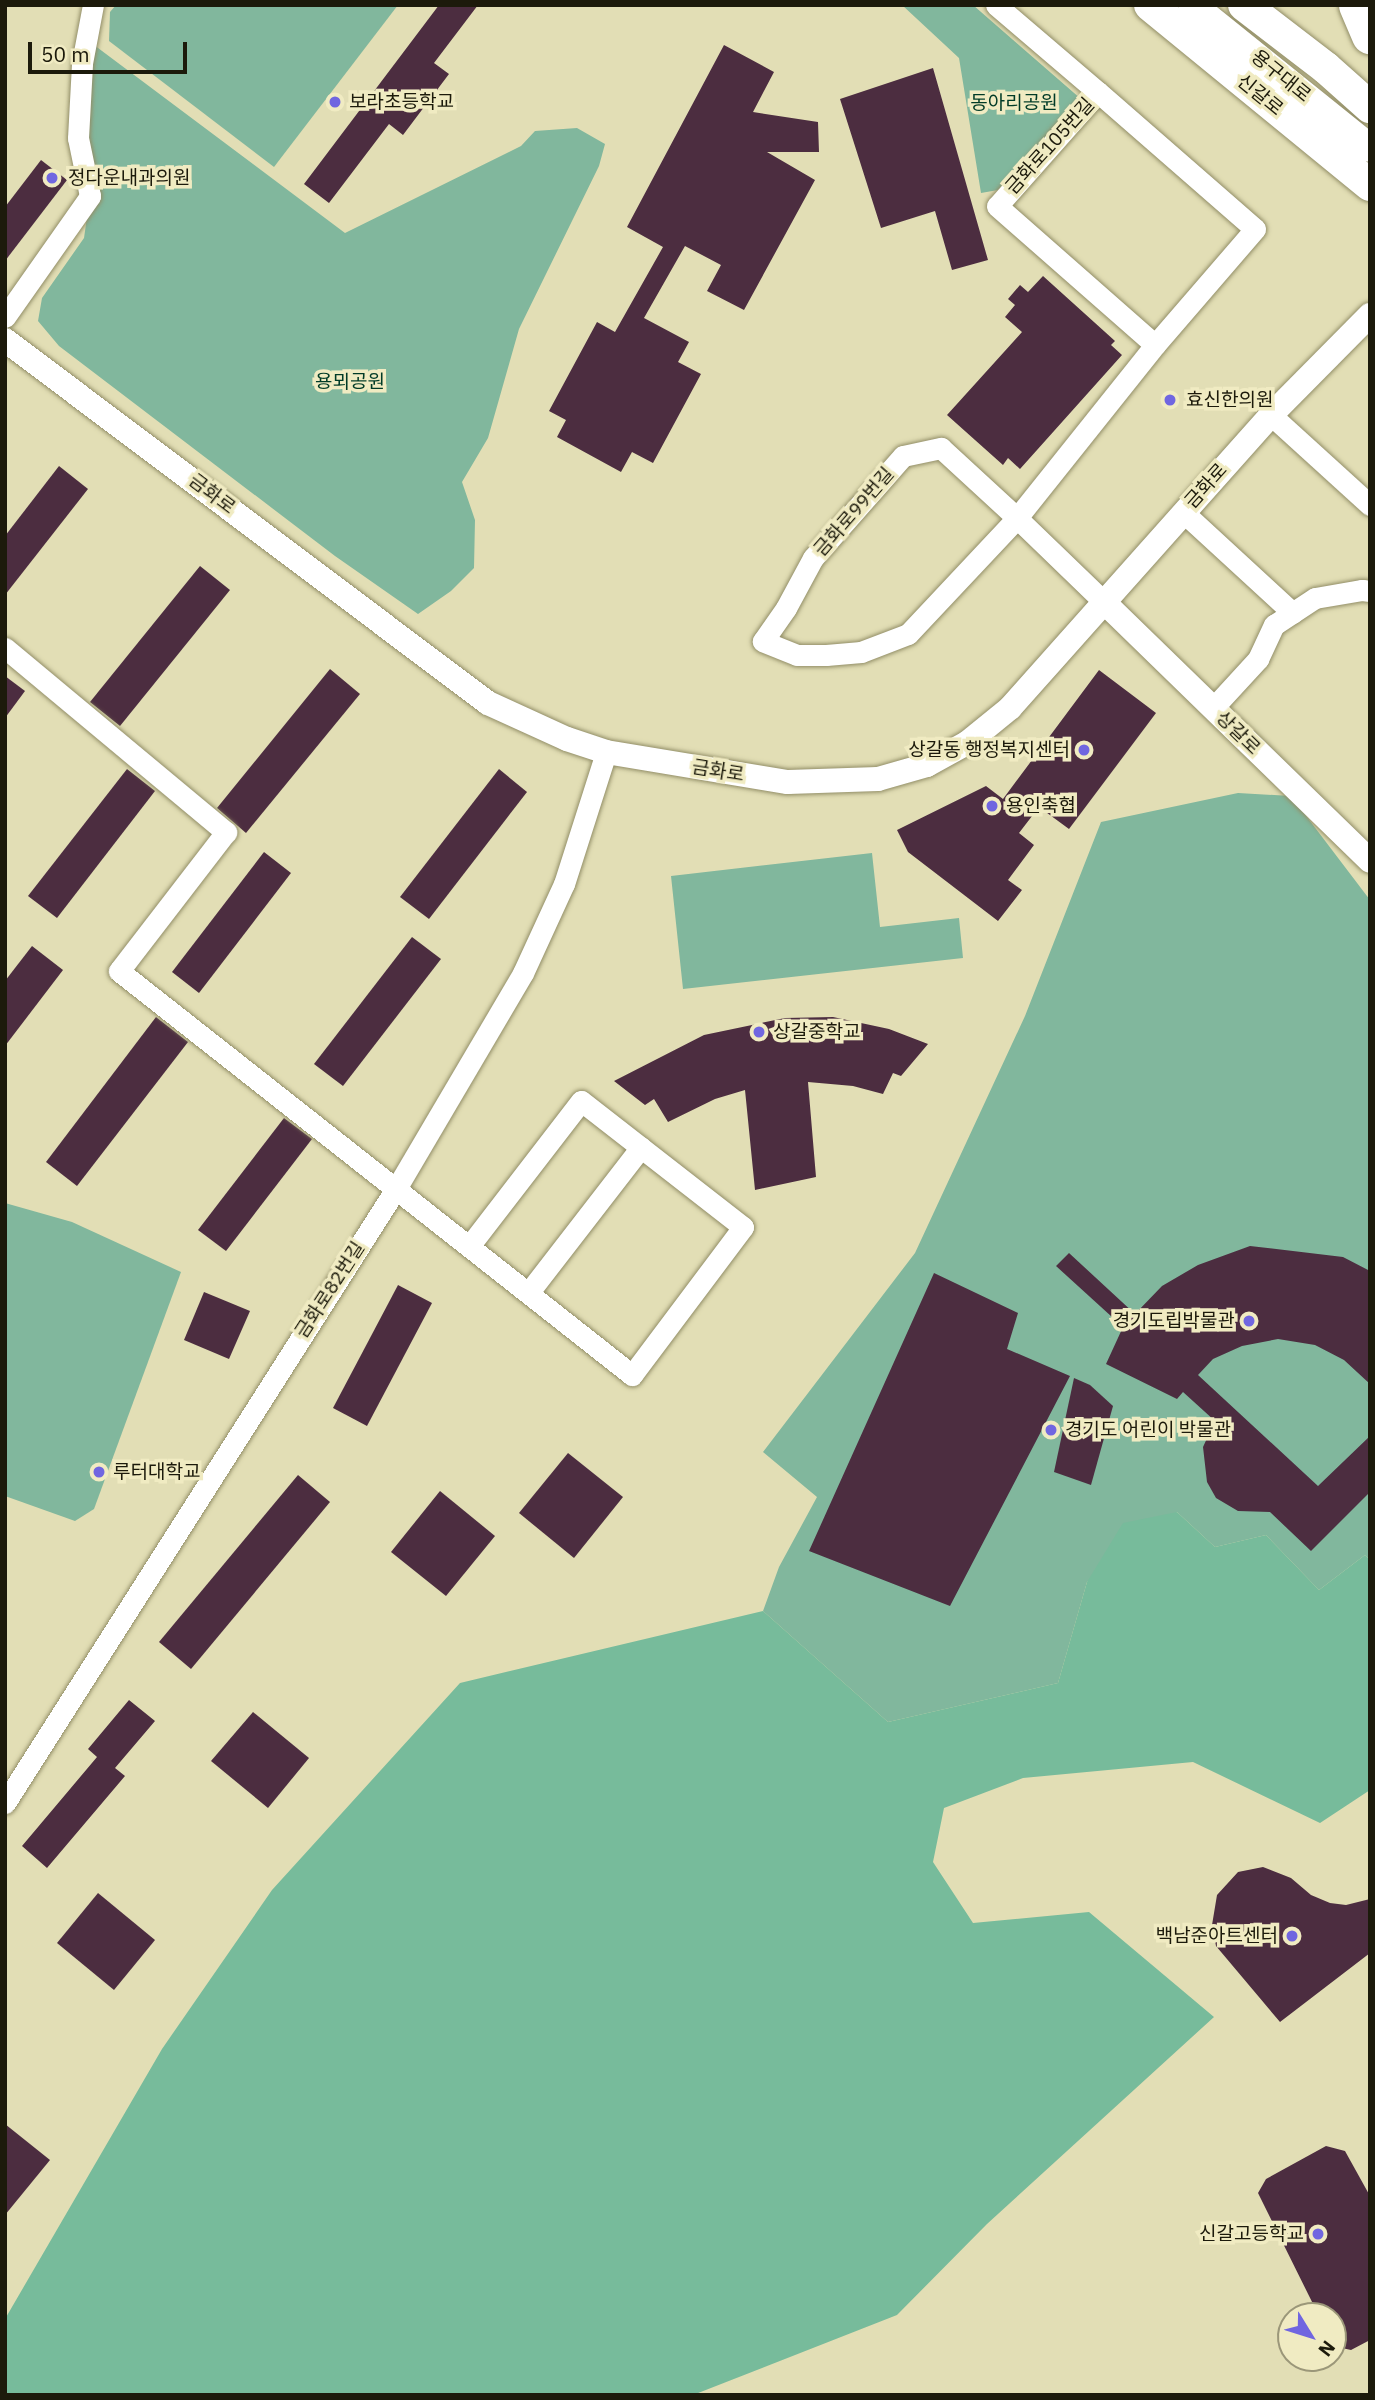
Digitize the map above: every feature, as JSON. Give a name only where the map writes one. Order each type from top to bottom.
[{"type":"highway","points":[[1357,5],[1370,35]]},
{"type":"main road","name":"신갈로","points":[[1150,5],[1370,185]]},
{"type":"main road","name":"용구대로","points":[[1192,5],[1370,148]]},
{"type":"main road","name":"용구대로","points":[[1244,5],[1326,68],[1370,107]]},
{"type":"street","points":[[5,317],[90,196],[78,138],[82,63],[93,5]]},
{"type":"street","name":"금화로105번길","points":[[996,5],[1098,92],[997,206],[1155,345]]},
{"type":"street","points":[[1017,518],[1155,345],[1255,229],[1098,92]]},
{"type":"street","name":"금화로","points":[[5,340],[488,703],[567,739],[606,752],[788,782],[878,779],[927,765],[967,743],[1010,708],[1106,604],[1183,512],[1271,415],[1370,315]]},
{"type":"street","points":[[1271,415],[1370,505]]},
{"type":"street","name":"금화로99번길","points":[[1017,518],[908,635],[862,652],[825,655],[797,655],[763,641],[786,608],[813,558],[903,456],[941,448],[1017,518],[1106,604]]},
{"type":"street","points":[[1183,512],[1293,612]]},
{"type":"street","points":[[1213,708],[1258,659],[1274,625],[1315,598],[1362,590],[1370,592]]},
{"type":"street","name":"상갈로","points":[[1106,604],[1370,861]]},
{"type":"street","points":[[5,648],[226,832],[119,971],[397,1187],[632,1375],[743,1227],[581,1101],[470,1245]]},
{"type":"street","name":"금화로82번길","points":[[5,1803],[397,1187],[523,973],[564,884],[606,752]]},
{"type":"street","points":[[528,1292],[641,1147]]},
{"type":"green space","points":[[116,5],[398,5],[274,167],[109,41],[110,12]]},
{"type":"green space","name":"동아리공원","points":[[902,5],[973,5],[1081,99],[998,190],[981,193],[959,58]]},
{"type":"green space","name":"용뫼공원","points":[[86,39],[345,233],[521,146],[535,131],[577,128],[605,144],[599,166],[519,329],[488,438],[462,482],[475,520],[474,568],[451,591],[418,614],[335,556],[59,346],[38,321],[42,298],[84,238],[90,196]]},
{"type":"green space","points":[[1238,793],[1291,796],[1370,900],[1370,1560],[1365,1555],[1319,1590],[1266,1535],[1215,1547],[1177,1512],[1087,1582],[1058,1683],[888,1722],[763,1611],[779,1567],[817,1497],[763,1452],[915,1253],[1025,1016],[1101,822]]},
{"type":"green space","points":[[872,853],[880,927],[959,918],[963,958],[683,989],[671,876]]},
{"type":"green space","points":[[5,1203],[72,1222],[181,1272],[94,1509],[75,1521],[5,1496]]},
{"type":"green space","points":[[1177,1512],[1215,1547],[1266,1535],[1319,1590],[1365,1555],[1370,1560],[1370,1790],[1320,1823],[1193,1762],[1023,1778],[944,1808],[933,1862],[973,1923],[1089,1912],[1214,2017],[987,2224],[897,2315],[693,2395],[5,2395],[5,2319],[162,2049],[272,1890],[460,1683],[763,1611],[888,1722],[1058,1683],[1087,1582],[1123,1523]]},
{"type":"building","points":[[439,5],[478,5],[434,63],[449,74],[403,135],[389,124],[329,203],[304,184]]},
{"type":"building","points":[[724,45],[774,72],[753,112],[818,122],[819,152],[767,152],[815,180],[744,310],[707,291],[721,265],[685,246],[644,318],[689,342],[678,362],[701,374],[653,463],[632,452],[621,472],[557,437],[566,420],[549,411],[597,322],[615,332],[663,247],[627,227]]},
{"type":"building","points":[[933,68],[988,260],[952,270],[935,211],[881,228],[840,99]]},
{"type":"building","points":[[41,160],[67,180],[5,261],[5,207]]},
{"type":"building","points":[[1043,276],[1115,341],[1111,345],[1122,355],[1020,469],[1008,458],[1003,465],[947,415],[1022,332],[1005,317],[1015,305],[1008,299],[1020,285],[1028,292]]},
{"type":"building","points":[[59,466],[88,489],[5,595],[5,536]]},
{"type":"building","points":[[200,566],[230,590],[120,726],[90,702]]},
{"type":"building","points":[[330,669],[360,694],[246,833],[217,808]]},
{"type":"building","points":[[1099,670],[1156,713],[1069,829],[1039,807],[1019,833],[1034,845],[1008,880],[1022,890],[998,921],[908,852],[897,830],[986,786],[1003,799]]},
{"type":"building","points":[[5,676],[25,691],[5,718]]},
{"type":"building","points":[[127,769],[155,791],[57,918],[28,896]]},
{"type":"building","points":[[499,769],[527,792],[429,919],[400,897]]},
{"type":"building","points":[[264,852],[291,873],[199,993],[172,972]]},
{"type":"building","points":[[412,937],[441,959],[343,1086],[314,1064]]},
{"type":"building","points":[[32,946],[63,970],[5,1046],[5,981]]},
{"type":"building","points":[[156,1017],[188,1042],[77,1186],[46,1162]]},
{"type":"building","points":[[833,1017],[889,1029],[928,1044],[901,1076],[893,1073],[883,1094],[853,1086],[808,1082],[816,1177],[755,1190],[745,1090],[715,1099],[668,1122],[654,1099],[645,1105],[614,1081],[704,1035],[785,1018]]},
{"type":"building","points":[[284,1118],[312,1139],[226,1251],[198,1230]]},
{"type":"building","name":"경기도립박물관","points":[[1250,1246],[1343,1257],[1370,1271],[1370,1384],[1344,1360],[1315,1345],[1278,1339],[1242,1346],[1213,1359],[1198,1375],[1318,1486],[1370,1436],[1370,1492],[1311,1551],[1270,1512],[1238,1511],[1216,1498],[1207,1482],[1203,1447],[1215,1421],[1183,1392],[1177,1399],[1106,1364],[1123,1327],[1056,1266],[1069,1253],[1135,1314],[1162,1286],[1198,1265]]},
{"type":"building","name":"경기도 어린이 박물관","points":[[934,1273],[1018,1313],[1007,1349],[1070,1376],[950,1606],[809,1551]]},
{"type":"building","points":[[398,1285],[432,1303],[367,1426],[333,1408]]},
{"type":"building","points":[[204,1292],[250,1311],[229,1359],[184,1340]]},
{"type":"building","points":[[1074,1378],[1090,1385],[1113,1406],[1091,1485],[1054,1472]]},
{"type":"building","points":[[568,1453],[623,1497],[574,1558],[519,1513]]},
{"type":"building","points":[[298,1475],[330,1502],[191,1669],[159,1642]]},
{"type":"building","points":[[440,1491],[495,1536],[446,1596],[391,1552]]},
{"type":"building","points":[[129,1700],[155,1721],[115,1768],[125,1776],[47,1868],[22,1846],[97,1757],[88,1749]]},
{"type":"building","points":[[253,1712],[309,1758],[268,1808],[211,1761]]},
{"type":"building","name":"백남준아트센터","points":[[1263,1867],[1291,1878],[1311,1895],[1330,1903],[1346,1905],[1370,1899],[1370,1953],[1280,2022],[1216,1946],[1212,1925],[1217,1895],[1238,1872]]},
{"type":"building","points":[[98,1893],[155,1940],[114,1990],[57,1943]]},
{"type":"building","points":[[5,2124],[50,2160],[5,2215]]},
{"type":"building","points":[[1326,2146],[1345,2151],[1370,2196],[1370,2340],[1351,2350],[1347,2349],[1347,2302],[1312,2302],[1258,2193],[1266,2179]]},
{"type":"place","name":"보라초등학교","points":[[335,102]]},
{"type":"place","name":"정다운내과의원","points":[[52,178]]},
{"type":"place","name":"효신한의원","points":[[1170,400]]},
{"type":"place","name":"상갈동 행정복지센터","points":[[1084,750]]},
{"type":"place","name":"용인축협","points":[[992,806]]},
{"type":"place","name":"상갈중학교","points":[[759,1032]]},
{"type":"place","name":"경기도립박물관","points":[[1249,1321]]},
{"type":"place","name":"경기도 어린이 박물관","points":[[1051,1430]]},
{"type":"place","name":"루터대학교","points":[[99,1472]]},
{"type":"place","name":"백남준아트센터","points":[[1292,1936]]},
{"type":"place","name":"신갈고등학교","points":[[1318,2234]]}]
